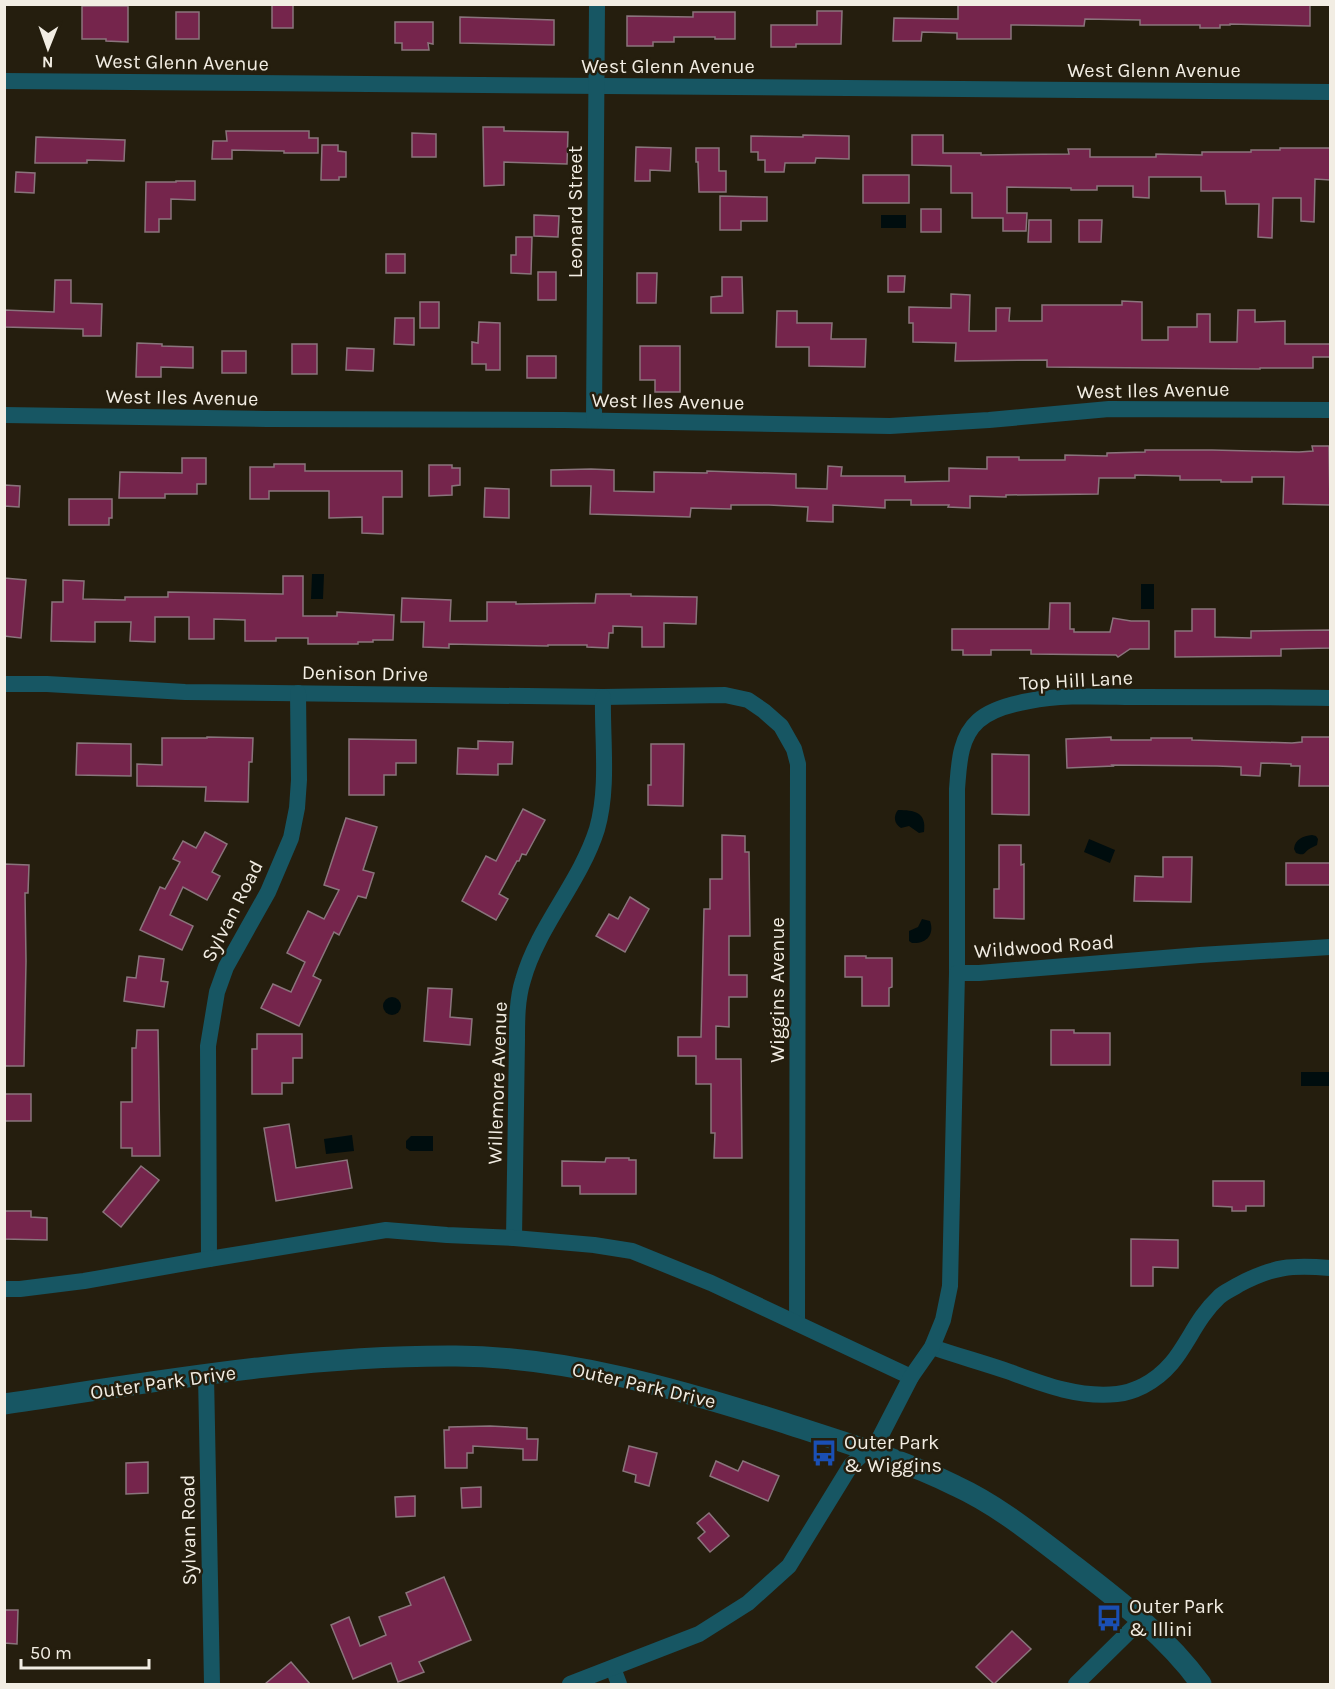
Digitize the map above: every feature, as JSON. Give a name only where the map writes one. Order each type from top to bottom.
[{"type":"street","name":"Leonard Street","points":[[594,420],[597,4]]},
{"type":"street","name":"West Glenn Avenue","points":[[4,81],[1330,92]]},
{"type":"street","name":"West Iles Avenue","points":[[4,415],[267,420],[594,420],[890,426],[1109,409],[1330,410]]},
{"type":"street","name":"Denison Drive","points":[[4,684],[47,684],[185,692],[603,697],[725,695]]},
{"type":"street","name":"Sylvan Road","points":[[209,1258],[208,1046],[217,992],[226,967],[268,892],[291,838],[297,808],[299,780],[298,693]]},
{"type":"street","name":"Wiggins Avenue","points":[[725,695],[748,700],[781,726],[794,749],[798,764],[797,1323]]},
{"type":"street","name":"Willemore Avenue","points":[[514,1238],[517,1040],[522,982],[534,950],[574,880],[589,850],[597,827],[604,780],[603,697]]},
{"type":"street","name":"Top Hill Lane","points":[[957,973],[957,789],[962,749],[969,732],[978,720],[1005,706],[1030,700],[1073,697],[1330,698]]},
{"type":"street","name":"Wildwood Road","points":[[867,1450],[879,1439],[911,1377],[932,1347],[943,1320],[950,1286],[957,973],[1330,947]]},
{"type":"street","points":[[4,1288],[21,1289],[84,1281],[209,1258],[386,1230],[594,1245],[632,1251],[711,1283],[911,1377]]},
{"type":"street","points":[[932,1347],[1067,1392],[1095,1395],[1118,1394],[1150,1382],[1164,1372],[1176,1359],[1199,1322],[1220,1295],[1267,1271],[1293,1266],[1330,1268]]},
{"type":"street","name":"Outer Park Drive","points":[[4,1404],[293,1364],[385,1357],[459,1356],[534,1361],[600,1372],[700,1396],[902,1462],[957,1486],[1006,1514],[1095,1581],[1141,1620],[1201,1684]]},
{"type":"street","name":"Sylvan Road","points":[[206,1375],[212,1684]]},
{"type":"street","points":[[570,1684],[699,1634],[748,1603],[789,1566],[851,1465],[867,1450]]},
{"type":"street","points":[[1076,1684],[1141,1620]]},
{"type":"street","points":[[613,1668],[619,1684]]},
{"type":"shaded area","points":[[881,215],[906,215],[906,228],[881,228]]},
{"type":"shaded area","points":[[312,574],[324,574],[323,599],[311,599]]},
{"type":"shaded area","points":[[1141,584],[1154,584],[1154,609],[1141,609]]},
{"type":"shaded area","points":[[898,810],[914,812],[921,816],[924,832],[919,833],[909,826],[901,828],[895,820]]},
{"type":"shaded area","points":[[1312,835],[1318,839],[1317,845],[1303,854],[1296,853],[1294,849],[1298,840]]},
{"type":"shaded area","points":[[1089,839],[1115,850],[1110,863],[1084,852]]},
{"type":"shaded area","points":[[922,919],[930,921],[930,934],[921,942],[912,943],[909,941],[909,931],[918,927]]},
{"type":"shaded area","points":[[388,997],[396,997],[401,1002],[399,1013],[388,1015],[383,1010],[383,1002]]},
{"type":"shaded area","points":[[1301,1072],[1329,1072],[1329,1086],[1301,1086]]},
{"type":"shaded area","points":[[352,1135],[354,1151],[326,1154],[324,1139]]},
{"type":"shaded area","points":[[411,1136],[433,1136],[433,1151],[410,1151],[406,1148],[406,1141]]},
{"type":"building","points":[[272,4],[293,4],[293,28],[272,28]]},
{"type":"building","points":[[958,4],[1310,4],[1310,26],[1230,24],[1220,25],[1220,28],[1200,28],[1200,25],[1140,25],[1140,20],[1085,19],[1084,26],[1011,25],[1011,39],[957,39],[957,33],[922,32],[921,41],[893,41],[894,18],[958,19]]},
{"type":"building","points":[[82,6],[128,6],[128,42],[82,39]]},
{"type":"building","points":[[817,11],[842,11],[841,44],[796,44],[796,47],[771,47],[771,25],[817,25]]},
{"type":"building","points":[[176,12],[199,12],[199,39],[176,39]]},
{"type":"building","points":[[693,12],[735,12],[735,39],[674,37],[674,42],[653,42],[653,46],[627,46],[627,16],[693,17]]},
{"type":"building","points":[[460,17],[554,20],[554,45],[460,43]]},
{"type":"building","points":[[395,22],[433,22],[433,44],[428,43],[429,50],[402,50],[402,43],[395,43]]},
{"type":"building","points":[[483,127],[504,127],[504,131],[568,132],[567,164],[504,162],[504,185],[484,186]]},
{"type":"building","points":[[226,131],[309,131],[309,138],[318,138],[318,153],[232,150],[232,159],[212,159],[213,141],[227,141]]},
{"type":"building","points":[[412,133],[436,134],[436,157],[412,157]]},
{"type":"building","points":[[803,135],[849,136],[849,159],[816,158],[815,163],[785,163],[784,172],[765,172],[765,160],[758,160],[758,152],[751,152],[751,136],[803,137]]},
{"type":"building","points":[[912,135],[943,135],[943,153],[981,153],[981,155],[1069,154],[1068,149],[1090,149],[1090,157],[1156,157],[1156,154],[1202,155],[1202,152],[1330,148],[1330,180],[1315,179],[1314,222],[1301,221],[1301,198],[1273,198],[1272,238],[1258,237],[1259,204],[1226,204],[1225,191],[1201,191],[1201,177],[1149,177],[1149,198],[1133,197],[1133,186],[1097,186],[1097,190],[1007,187],[1007,213],[1027,213],[1026,231],[1003,231],[1003,218],[972,218],[972,193],[951,193],[951,166],[912,165]]},
{"type":"building","points":[[36,137],[125,140],[124,161],[87,160],[87,163],[35,163]]},
{"type":"building","points":[[322,145],[338,145],[338,151],[346,152],[346,177],[339,177],[339,180],[321,180]]},
{"type":"building","points":[[636,147],[671,148],[670,171],[650,170],[650,181],[635,181]]},
{"type":"building","points":[[696,148],[719,148],[719,171],[726,171],[726,192],[699,192]]},
{"type":"building","points":[[16,172],[35,173],[34,193],[15,192]]},
{"type":"building","points":[[863,175],[909,175],[909,203],[863,203]]},
{"type":"building","points":[[195,181],[195,200],[171,199],[171,219],[159,219],[159,232],[145,232],[146,182]]},
{"type":"building","points":[[720,196],[767,197],[767,221],[741,221],[741,230],[720,230]]},
{"type":"building","points":[[921,209],[941,209],[941,232],[921,232]]},
{"type":"building","points":[[534,215],[559,216],[558,237],[534,236]]},
{"type":"building","points":[[1029,220],[1051,220],[1051,242],[1028,242]]},
{"type":"building","points":[[1079,220],[1102,220],[1101,242],[1079,242]]},
{"type":"building","points":[[516,237],[532,237],[531,274],[511,273],[511,255],[516,255]]},
{"type":"building","points":[[386,254],[405,254],[405,273],[386,273]]},
{"type":"building","points":[[538,272],[556,272],[556,300],[538,300]]},
{"type":"building","points":[[637,273],[657,273],[656,303],[637,303]]},
{"type":"building","points":[[888,276],[905,276],[904,292],[888,292]]},
{"type":"building","points":[[722,277],[742,277],[743,313],[711,313],[711,297],[722,296]]},
{"type":"building","points":[[55,280],[71,280],[71,303],[102,304],[101,336],[83,336],[83,329],[4,327],[4,310],[54,312]]},
{"type":"building","points":[[951,294],[970,295],[969,331],[996,331],[996,308],[1010,308],[1009,321],[1042,321],[1042,305],[1122,305],[1122,301],[1142,302],[1142,340],[1168,340],[1168,327],[1197,327],[1197,314],[1210,314],[1210,342],[1237,342],[1238,310],[1255,310],[1255,322],[1285,321],[1285,344],[1330,344],[1330,357],[1313,357],[1313,368],[1260,369],[1047,367],[1047,360],[955,361],[956,343],[913,342],[913,323],[909,323],[909,307],[951,308]]},
{"type":"building","points":[[420,302],[439,302],[439,328],[420,328]]},
{"type":"building","points":[[777,311],[797,311],[797,323],[832,323],[831,339],[866,339],[865,367],[809,366],[809,347],[776,347]]},
{"type":"building","points":[[395,318],[414,318],[414,345],[394,344]]},
{"type":"building","points":[[479,322],[500,323],[500,370],[486,370],[486,364],[472,364],[472,342],[478,343]]},
{"type":"building","points":[[137,343],[193,347],[193,368],[161,367],[161,377],[136,377]]},
{"type":"building","points":[[292,344],[317,344],[317,374],[292,374]]},
{"type":"building","points":[[640,346],[680,346],[680,392],[655,392],[655,380],[640,380]]},
{"type":"building","points":[[347,348],[374,349],[373,371],[346,370]]},
{"type":"building","points":[[222,351],[246,351],[246,373],[222,373]]},
{"type":"building","points":[[527,356],[556,356],[556,378],[527,378]]},
{"type":"building","points":[[1312,446],[1329,446],[1330,505],[1283,504],[1284,477],[1252,477],[1252,482],[1221,482],[1221,480],[1180,480],[1180,476],[1135,475],[1135,478],[1099,478],[1098,494],[970,496],[970,508],[948,507],[949,505],[911,505],[911,500],[885,500],[885,508],[833,505],[833,522],[807,521],[808,507],[769,505],[731,505],[731,509],[691,508],[690,517],[590,514],[591,486],[551,486],[551,470],[591,469],[614,470],[614,491],[654,492],[654,472],[707,473],[707,471],[796,474],[796,488],[827,489],[828,466],[842,467],[841,476],[905,476],[905,482],[949,481],[949,468],[987,469],[987,457],[1065,460],[1065,455],[1107,456],[1107,453],[1145,452],[1145,450],[1299,452],[1313,451]]},
{"type":"building","points":[[182,458],[206,458],[206,484],[197,484],[197,494],[165,494],[165,498],[119,498],[120,472],[182,473]]},
{"type":"building","points":[[274,464],[305,464],[305,471],[402,471],[402,497],[383,497],[383,534],[362,533],[362,517],[329,518],[329,491],[269,491],[269,499],[250,499],[250,467],[274,467]]},
{"type":"building","points":[[429,465],[452,465],[452,468],[460,468],[460,485],[452,486],[452,495],[429,496]]},
{"type":"building","points":[[4,485],[20,486],[19,507],[4,506]]},
{"type":"building","points":[[485,488],[509,489],[509,518],[484,517]]},
{"type":"building","points":[[69,499],[112,499],[112,518],[109,518],[109,525],[69,525]]},
{"type":"building","points":[[283,576],[303,576],[303,616],[337,616],[337,612],[394,615],[393,640],[373,640],[373,642],[358,642],[358,644],[308,644],[308,638],[245,641],[245,620],[214,619],[214,639],[189,639],[189,617],[155,617],[155,642],[130,641],[131,622],[95,622],[95,642],[51,641],[52,602],[63,602],[63,580],[84,581],[83,599],[125,600],[125,597],[168,597],[168,592],[283,594]]},
{"type":"building","points":[[4,578],[26,580],[21,638],[4,636]]},
{"type":"building","points":[[596,594],[697,597],[696,624],[664,623],[664,647],[642,647],[642,627],[613,626],[613,633],[609,633],[608,648],[587,647],[587,645],[449,644],[449,648],[423,647],[424,622],[401,622],[402,598],[451,600],[450,621],[487,621],[487,602],[595,603]]},
{"type":"building","points":[[1050,603],[1070,603],[1070,629],[1074,629],[1074,632],[1110,632],[1113,618],[1149,621],[1149,649],[1130,649],[1118,657],[1116,655],[1031,654],[1031,650],[991,650],[991,655],[963,655],[963,650],[952,650],[952,629],[1049,629]]},
{"type":"building","points":[[1192,609],[1215,609],[1215,637],[1251,638],[1251,631],[1330,630],[1330,648],[1281,649],[1281,656],[1175,657],[1175,631],[1192,631]]},
{"type":"building","points":[[1111,737],[1111,740],[1192,738],[1192,740],[1292,743],[1302,742],[1302,737],[1330,737],[1330,786],[1299,786],[1300,766],[1291,766],[1291,764],[1261,763],[1260,776],[1241,775],[1241,767],[1217,766],[1112,765],[1067,768],[1066,739]]},
{"type":"building","points":[[162,738],[253,738],[252,762],[249,762],[248,802],[205,801],[206,787],[137,786],[137,764],[162,765]]},
{"type":"building","points":[[349,739],[416,740],[416,763],[396,763],[396,775],[384,775],[384,795],[349,795]]},
{"type":"building","points":[[478,741],[513,742],[512,764],[498,764],[498,775],[457,774],[458,748],[478,749]]},
{"type":"building","points":[[77,743],[131,744],[131,776],[76,775]]},
{"type":"building","points":[[651,744],[684,744],[683,806],[648,805],[648,785],[651,785]]},
{"type":"building","points":[[992,754],[1029,755],[1029,815],[992,814]]},
{"type":"building","points":[[523,809],[545,820],[526,855],[522,854],[517,861],[499,894],[508,899],[496,920],[462,901],[486,856],[496,861]]},
{"type":"building","points":[[346,818],[377,827],[363,870],[374,873],[366,898],[358,896],[339,935],[334,932],[313,976],[321,980],[299,1026],[261,1008],[273,984],[291,992],[305,962],[287,953],[308,911],[324,919],[339,890],[324,885]]},
{"type":"building","points":[[205,832],[227,844],[212,872],[220,876],[207,900],[183,887],[170,915],[193,926],[182,950],[140,930],[160,887],[165,889],[180,862],[173,859],[183,841],[196,848]]},
{"type":"building","points":[[722,835],[745,836],[745,852],[749,852],[750,936],[729,936],[729,975],[747,975],[747,997],[729,997],[729,1027],[716,1026],[716,1059],[741,1059],[742,1158],[714,1158],[715,1133],[711,1133],[711,1084],[696,1084],[696,1056],[678,1056],[678,1037],[701,1037],[704,909],[710,909],[710,879],[722,879]]},
{"type":"building","points":[[999,845],[1021,845],[1021,865],[1024,864],[1024,919],[994,918],[994,889],[999,889]]},
{"type":"building","points":[[1163,857],[1192,857],[1191,902],[1134,901],[1135,876],[1163,877]]},
{"type":"building","points":[[1286,863],[1330,863],[1330,885],[1286,885]]},
{"type":"building","points":[[4,864],[29,865],[28,893],[25,893],[24,1066],[4,1066]]},
{"type":"building","points":[[630,897],[649,909],[625,952],[596,936],[609,914],[618,919]]},
{"type":"building","points":[[139,956],[164,959],[161,981],[168,982],[164,1007],[124,1001],[127,977],[136,978]]},
{"type":"building","points":[[845,956],[892,958],[892,987],[889,988],[889,1006],[862,1006],[862,977],[845,977]]},
{"type":"building","points":[[428,988],[452,989],[450,1017],[472,1019],[470,1045],[424,1041]]},
{"type":"building","points":[[137,1030],[158,1030],[160,1156],[132,1156],[132,1148],[121,1148],[121,1102],[132,1102],[132,1048],[136,1048]]},
{"type":"building","points":[[1051,1030],[1074,1030],[1074,1033],[1110,1033],[1110,1065],[1051,1065]]},
{"type":"building","points":[[257,1034],[302,1034],[302,1058],[293,1058],[293,1083],[282,1083],[282,1094],[252,1094],[252,1049],[257,1049]]},
{"type":"building","points":[[4,1094],[31,1094],[31,1121],[4,1121]]},
{"type":"building","points":[[289,1124],[296,1168],[347,1160],[352,1188],[276,1201],[264,1128]]},
{"type":"building","points":[[606,1158],[636,1160],[636,1194],[580,1194],[580,1186],[562,1186],[562,1161],[605,1162]]},
{"type":"building","points":[[141,1166],[159,1180],[121,1227],[103,1212]]},
{"type":"building","points":[[1213,1181],[1264,1181],[1264,1206],[1246,1206],[1246,1211],[1232,1211],[1232,1207],[1213,1206]]},
{"type":"building","points":[[4,1211],[31,1211],[31,1217],[47,1218],[47,1240],[4,1239]]},
{"type":"building","points":[[1131,1239],[1178,1240],[1178,1268],[1153,1267],[1153,1286],[1131,1286]]},
{"type":"building","points":[[449,1427],[527,1428],[527,1439],[538,1439],[537,1460],[523,1460],[523,1449],[473,1446],[473,1453],[467,1453],[467,1468],[445,1468],[444,1430],[449,1430]]},
{"type":"building","points":[[629,1446],[657,1453],[649,1486],[635,1482],[636,1475],[623,1471]]},
{"type":"building","points":[[716,1461],[738,1471],[743,1461],[779,1476],[768,1501],[710,1476]]},
{"type":"building","points":[[148,1462],[148,1493],[126,1494],[126,1463]]},
{"type":"building","points":[[481,1487],[481,1507],[462,1508],[461,1488]]},
{"type":"building","points":[[415,1496],[415,1516],[396,1517],[395,1497]]},
{"type":"building","points":[[709,1513],[729,1536],[710,1552],[698,1538],[705,1532],[697,1523]]},
{"type":"building","points":[[444,1577],[471,1640],[419,1662],[424,1672],[398,1682],[391,1663],[353,1679],[331,1625],[349,1617],[360,1646],[386,1635],[379,1617],[411,1605],[406,1593]]},
{"type":"building","points":[[4,1610],[18,1610],[17,1644],[4,1643]]},
{"type":"building","points":[[1012,1631],[1031,1649],[994,1684],[976,1667]]},
{"type":"building","points":[[291,1662],[310,1684],[265,1684]]},
{"type":"place","name":"Outer Park & Wiggins","points":[[824,1453]]},
{"type":"place","name":"Outer Park & Illini","points":[[1109,1618]]}]
